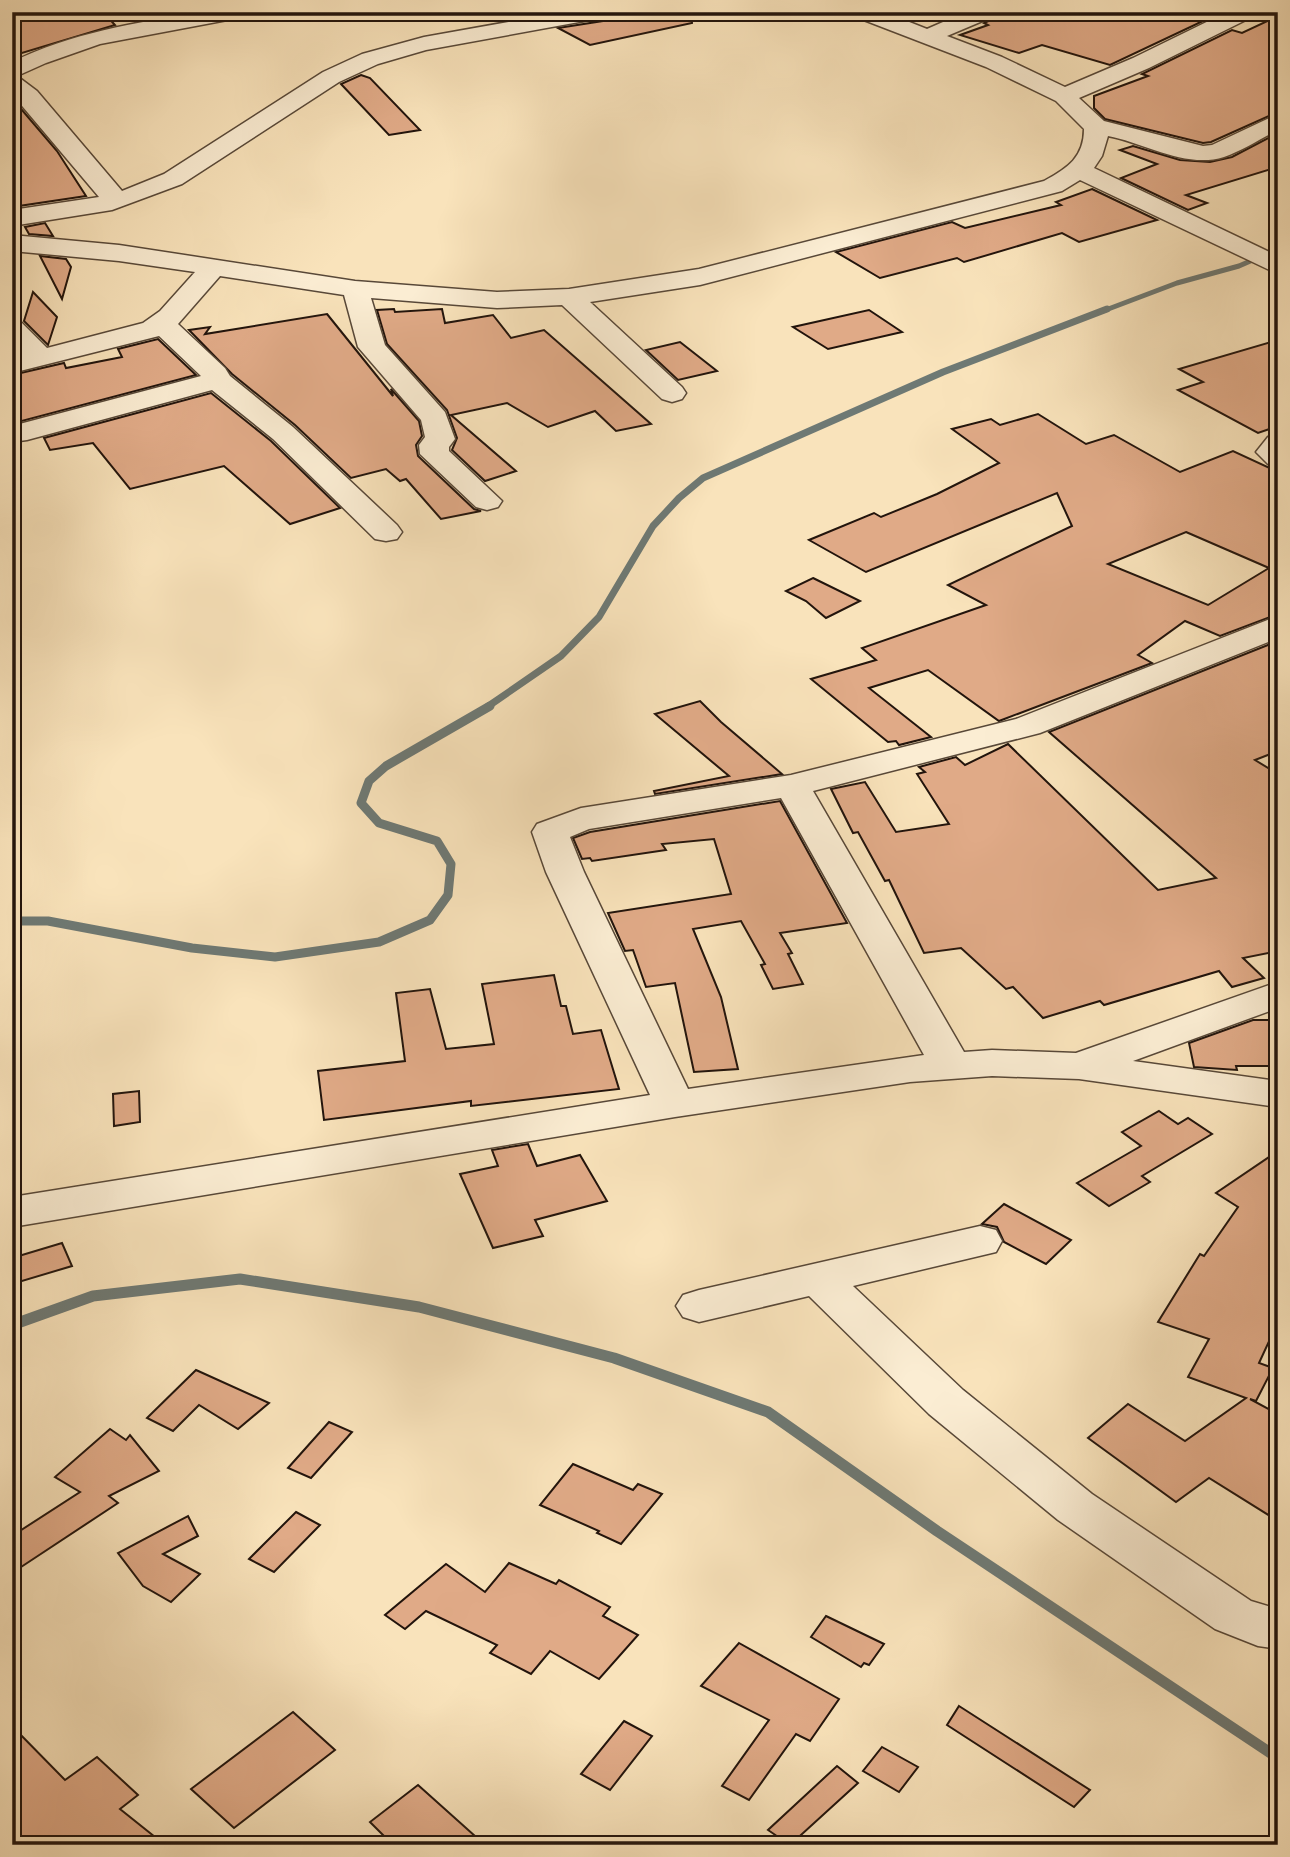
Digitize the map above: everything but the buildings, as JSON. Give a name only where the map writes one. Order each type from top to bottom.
[{"type":"street","points":[[12,71],[26,62],[134,20],[238,12]]},
{"type":"street","points":[[12,218],[112,203],[173,179],[331,78],[370,59],[424,44],[601,12]]},
{"type":"street","points":[[864,12],[994,62],[1063,96],[1096,127],[1134,134],[1186,151],[1218,151],[1278,121]]},
{"type":"street","points":[[927,37],[984,12]]},
{"type":"street","points":[[1063,96],[1141,63],[1244,12]]},
{"type":"street","points":[[12,82],[29,96],[111,193],[112,203]]},
{"type":"street","points":[[12,243],[79,247],[355,289],[497,300],[569,297],[700,277],[1053,186],[1080,171],[1097,144],[1096,127]]},
{"type":"street","points":[[1080,171],[1278,266]]},
{"type":"street","points":[[12,365],[39,356],[97,345],[162,324],[214,267]]},
{"type":"street","points":[[355,289],[372,347],[435,418],[440,439],[434,446],[435,454],[487,501]]},
{"type":"street","points":[[569,297],[672,393]]},
{"type":"street","points":[[162,324],[215,374],[217,380],[283,433],[386,532]]},
{"type":"street","points":[[12,329],[39,356]]},
{"type":"street","points":[[16,434],[217,380]]},
{"type":"street","points":[[1278,443],[1271,452],[1278,458]]},
{"type":"street","points":[[676,1104],[565,872],[550,832],[581,819],[792,786],[1028,726],[1278,626]]},
{"type":"street","points":[[792,786],[951,1066]]},
{"type":"street","points":[[1079,1066],[1278,994]]},
{"type":"street","points":[[12,1212],[676,1104],[911,1069],[992,1063],[1079,1066],[1278,1094]]},
{"type":"street","points":[[699,1306],[980,1241]]},
{"type":"street","points":[[819,1279],[946,1402],[1075,1507],[1233,1615],[1258,1626],[1278,1629]]},
{"type":"waterway","points":[[1103,311],[1177,283],[1239,266],[1278,249]]},
{"type":"waterway","points":[[487,707],[561,656],[599,617],[653,526],[679,498],[703,478],[943,372],[1107,309]]},
{"type":"waterway","points":[[12,921],[48,921],[192,948],[275,957],[379,942],[430,920],[448,895],[451,864],[437,841],[379,823],[361,803],[369,781],[386,766],[490,706]]},
{"type":"waterway","points":[[12,1325],[93,1296],[240,1279],[419,1307],[614,1358],[768,1412],[937,1531],[1278,1758]]}]
